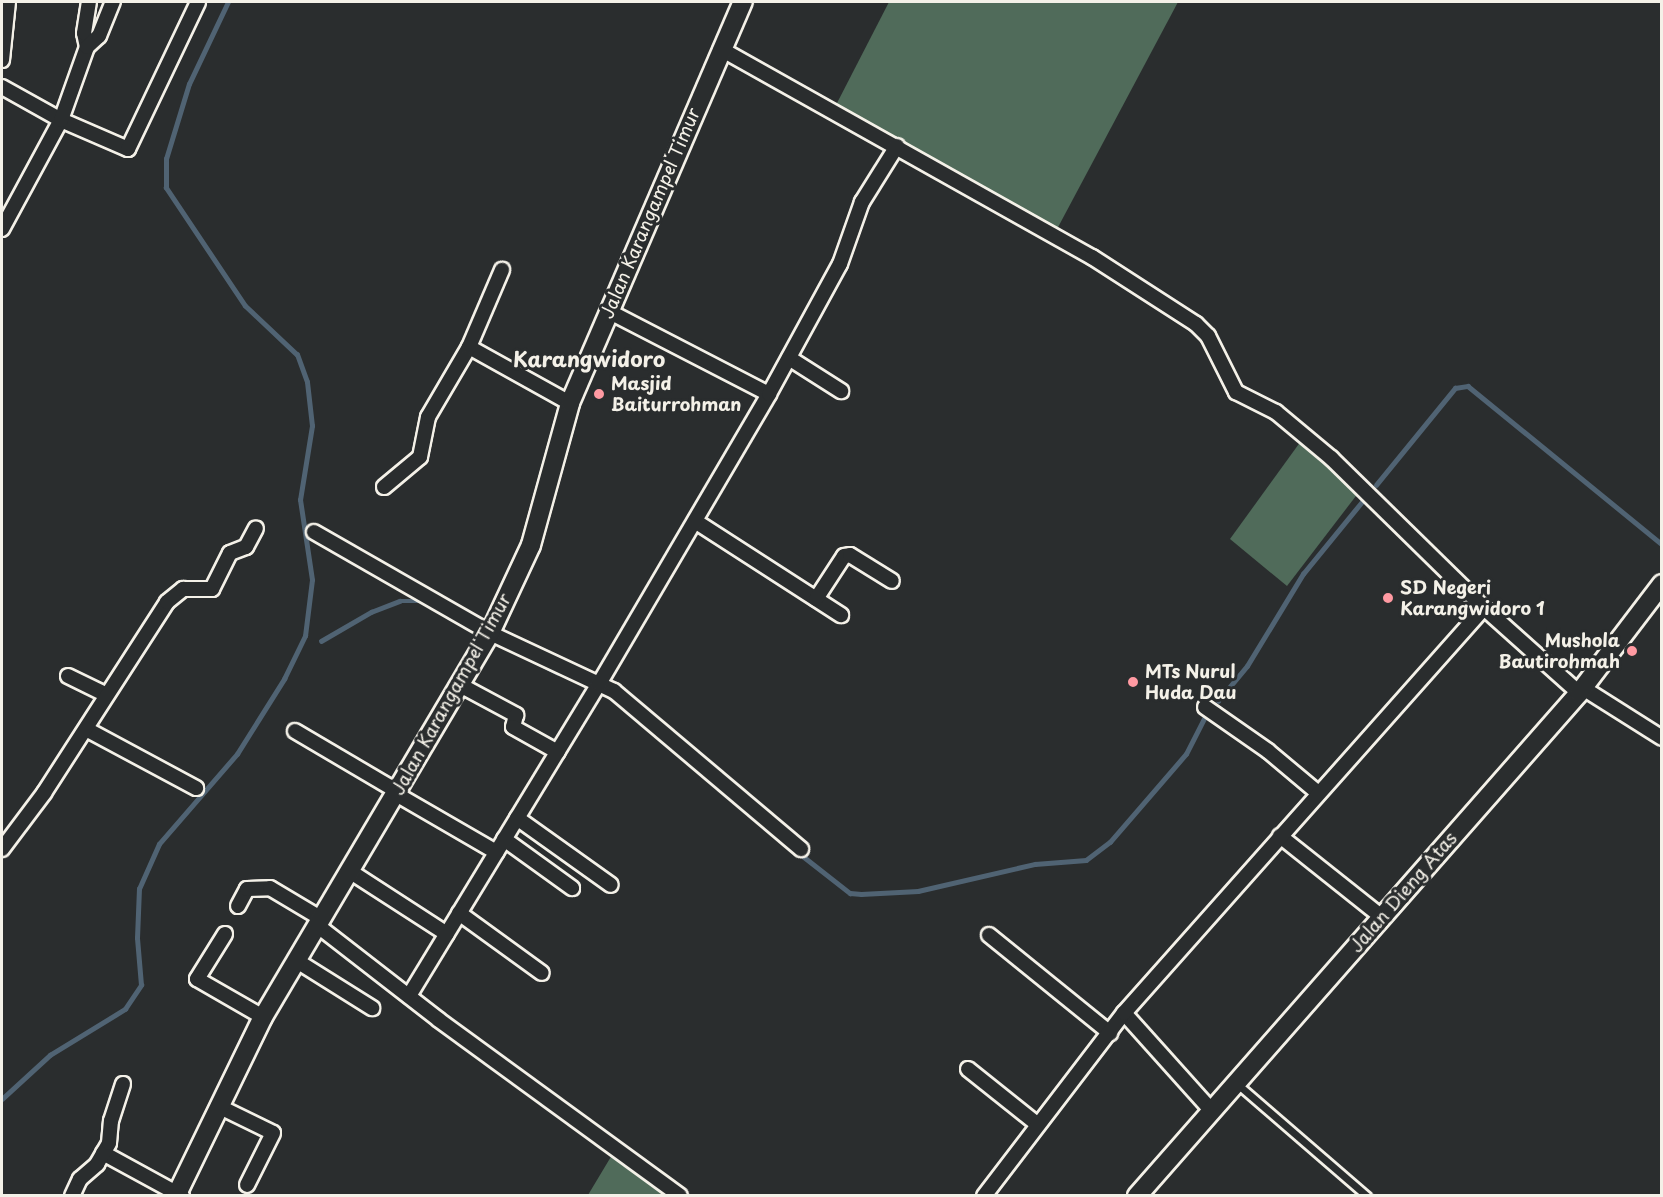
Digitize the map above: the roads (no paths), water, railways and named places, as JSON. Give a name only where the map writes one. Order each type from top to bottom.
[{"type":"street","points":[[2,60],[8,2]]},
{"type":"street","points":[[87,47],[84,33],[89,2]]},
{"type":"street","points":[[2,229],[61,120],[87,47],[99,36],[113,2]]},
{"type":"street","points":[[2,87],[61,120],[123,150],[133,146],[198,2]]},
{"type":"street","name":"Jalan Karangampel Timur","points":[[178,1195],[218,1106],[263,1017],[351,872],[490,633],[531,545],[570,403],[742,2]]},
{"type":"street","points":[[721,49],[1092,257],[1202,329],[1236,392],[1291,422],[1484,608],[1581,690],[1662,738]]},
{"type":"street","points":[[409,996],[599,684],[789,358],[840,264],[862,202],[897,146]]},
{"type":"street","points":[[384,487],[420,457],[428,417],[469,347],[502,270]]},
{"type":"street","points":[[610,312],[768,394]]},
{"type":"street","points":[[469,347],[570,403]]},
{"type":"street","points":[[789,358],[841,392]]},
{"type":"street","points":[[695,521],[841,615]]},
{"type":"street","points":[[2,849],[86,729],[172,596],[183,589],[212,589],[230,554],[246,547],[256,528]]},
{"type":"street","points":[[314,532],[490,633],[614,691],[663,729],[801,849]]},
{"type":"street","points":[[816,598],[844,556],[850,555],[892,581]]},
{"type":"street","name":"Jalan Dieng Atas","points":[[1137,1196],[1210,1108],[1382,917],[1581,690],[1662,584]]},
{"type":"street","points":[[984,1196],[1124,1013],[1317,792],[1484,608]]},
{"type":"street","points":[[68,676],[107,695]]},
{"type":"street","points":[[460,685],[516,715],[513,727],[558,752]]},
{"type":"street","points":[[1205,707],[1268,751],[1317,792]]},
{"type":"street","points":[[86,729],[196,788]]},
{"type":"street","points":[[295,731],[496,852]]},
{"type":"street","points":[[517,818],[611,885]]},
{"type":"street","points":[[1280,836],[1382,917]]},
{"type":"street","points":[[504,839],[572,888]]},
{"type":"street","points":[[351,872],[447,934]]},
{"type":"street","points":[[238,906],[247,890],[270,888],[320,923],[409,996],[680,1196]]},
{"type":"street","points":[[459,913],[542,974]]},
{"type":"street","points":[[225,933],[197,980],[263,1017]]},
{"type":"street","points":[[989,935],[1110,1033]]},
{"type":"street","points":[[297,961],[372,1008]]},
{"type":"street","points":[[1124,1013],[1210,1108]]},
{"type":"street","points":[[968,1069],[1037,1124]]},
{"type":"street","points":[[72,1196],[80,1179],[103,1153],[111,1137],[111,1121],[123,1084]]},
{"type":"street","points":[[218,1106],[273,1133],[247,1185]]},
{"type":"street","points":[[103,1153],[178,1195]]},
{"type":"lane","points":[[1234,1082],[1367,1196]]},
{"type":"waterway","points":[[2,1099],[50,1055],[125,1009],[141,985],[137,938],[139,889],[159,844],[237,754],[284,679],[305,636],[312,580],[300,500],[312,426],[307,382],[297,355],[245,306],[166,188],[166,159],[189,84],[228,2]]},
{"type":"waterway","points":[[1376,485],[1455,388],[1468,386],[1662,544]]},
{"type":"waterway","points":[[1218,701],[1247,666],[1303,574],[1361,503]]},
{"type":"waterway","points":[[321,641],[371,612],[400,601],[422,601]]},
{"type":"waterway","points":[[535,661],[557,672]]},
{"type":"waterway","points":[[799,853],[850,893],[861,894],[918,891],[1035,864],[1086,860],[1110,842],[1186,754],[1204,719]]},
{"type":"place","name":"Masjid Baiturrohman","points":[[599,394]]},
{"type":"place","name":"SD Negeri Karangwidoro 1","points":[[1388,598]]},
{"type":"place","name":"Mushola Bautirohmah","points":[[1632,651]]},
{"type":"place","name":"MTs Nurul Huda Dau","points":[[1133,682]]},
{"type":"district","name":"Karangwidoro","points":[[589,358]]}]
